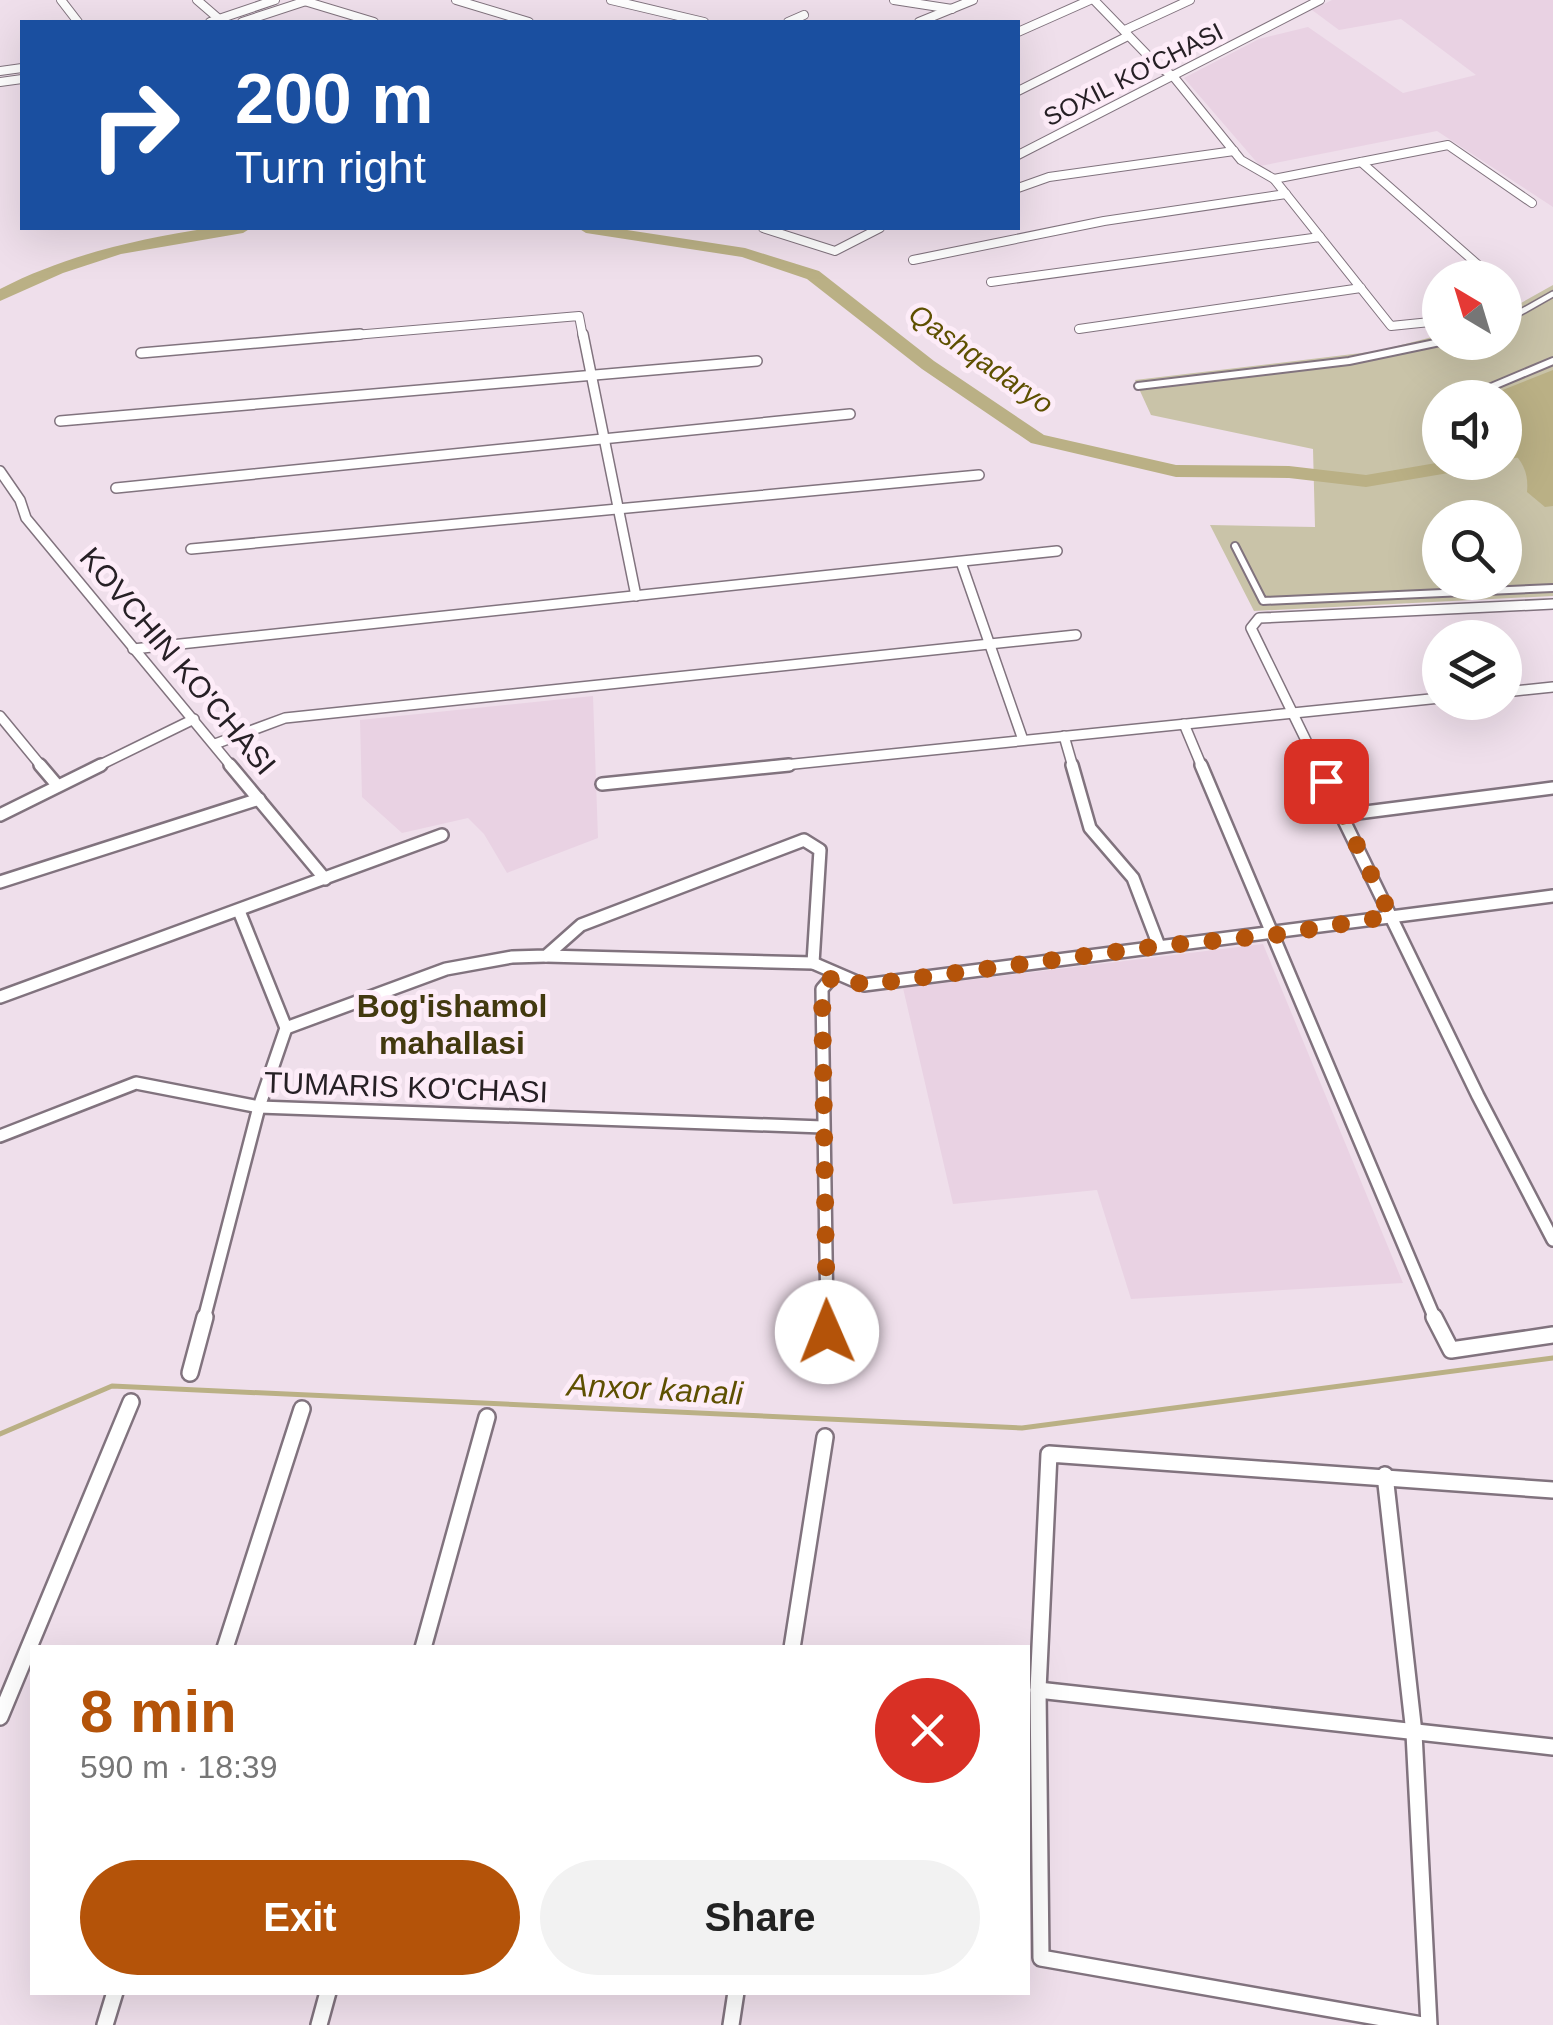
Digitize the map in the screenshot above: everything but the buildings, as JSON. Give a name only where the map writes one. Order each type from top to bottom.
[{"type":"street","points":[[61,0],[76,20]]},
{"type":"street","points":[[197,0],[219,19]]},
{"type":"street","points":[[216,20],[275,0]]},
{"type":"street","points":[[456,0],[523,20]]},
{"type":"street","points":[[611,0],[696,20]]},
{"type":"street","points":[[894,0],[952,9]]},
{"type":"street","points":[[924,20],[973,0]]},
{"type":"street","points":[[1020,31],[1092,0],[1172,76],[1242,160],[1274,180],[1390,326],[1422,323]]},
{"type":"street","points":[[1020,90],[1190,0]]},
{"type":"street","name":"SOXIL KO'CHASI","points":[[1020,154],[1320,0]]},
{"type":"street","points":[[248,20],[305,1],[367,20]]},
{"type":"street","points":[[793,20],[804,15]]},
{"type":"street","points":[[0,61],[2,71]]},
{"type":"street","points":[[1274,180],[1448,145],[1532,204]]},
{"type":"street","points":[[1020,187],[1049,177],[1234,151]]},
{"type":"street","points":[[1362,162],[1473,260]]},
{"type":"street","points":[[913,260],[1104,221],[1286,194]]},
{"type":"street","points":[[769,230],[835,251],[876,230]]},
{"type":"street","points":[[991,282],[1320,237]]},
{"type":"street","points":[[1079,329],[1361,288]]},
{"type":"street","points":[[1522,311],[1553,294]]},
{"type":"street","points":[[140,353],[579,316],[636,596]]},
{"type":"street","points":[[1138,386],[1349,361],[1422,346]]},
{"type":"street","points":[[60,421],[757,361]]},
{"type":"street","points":[[1508,380],[1553,361]]},
{"type":"street","points":[[116,488],[850,414]]},
{"type":"street","name":"KOVCHIN KO'CHASI","points":[[0,471],[20,500],[26,518],[325,879]]},
{"type":"street","points":[[191,549],[979,475]]},
{"type":"street","points":[[1235,546],[1263,601],[1553,588]]},
{"type":"street","points":[[133,649],[1057,552]]},
{"type":"street","points":[[961,562],[1023,740]]},
{"type":"street","points":[[1553,604],[1259,618],[1251,628],[1553,1240]]},
{"type":"street","points":[[215,744],[286,718],[1076,635]]},
{"type":"street","points":[[1522,690],[1553,687]]},
{"type":"street","points":[[602,784],[1422,700]]},
{"type":"street","points":[[0,716],[57,785]]},
{"type":"street","points":[[0,815],[194,719]]},
{"type":"street","points":[[1184,724],[1423,1296],[1451,1350],[1553,1335]]},
{"type":"street","points":[[1064,736],[1090,828],[1133,878],[1159,946]]},
{"type":"street","points":[[1342,815],[1553,788]]},
{"type":"street","points":[[0,882],[259,798]]},
{"type":"street","points":[[0,997],[442,835]]},
{"type":"street","points":[[546,956],[582,926],[804,840],[820,850],[813,963]]},
{"type":"street","points":[[286,1028],[465,962],[505,954],[813,963],[864,985],[1159,946],[1275,935],[1553,896]]},
{"type":"street","points":[[190,1373],[260,1108],[286,1028],[240,911]]},
{"type":"street","points":[[827,1332],[822,989],[835,974]]},
{"type":"street","name":"TUMARIS KO'CHASI","points":[[0,1136],[136,1083],[260,1108],[822,1127]]},
{"type":"street","points":[[0,1717],[131,1402]]},
{"type":"street","points":[[226,1645],[302,1409]]},
{"type":"street","points":[[424,1645],[487,1417]]},
{"type":"street","points":[[792,1645],[826,1437]]},
{"type":"street","points":[[1386,1475],[1414,1733],[1425,2025],[1041,1958],[1038,1690],[1049,1454],[1386,1475],[1553,1490]]},
{"type":"street","points":[[1038,1690],[1553,1747]]},
{"type":"street","points":[[105,2025],[114,1995]]},
{"type":"street","points":[[319,2025],[327,1995]]},
{"type":"street","points":[[730,2025],[735,1995]]},
{"type":"shaded area","points":[[1332,0],[1553,0],[1553,207],[1437,131],[1260,166],[1184,78],[1259,39],[1308,27],[1403,93],[1476,75],[1401,19],[1339,30],[1312,10]]},
{"type":"shaded area","points":[[1553,285],[1553,596],[1522,598],[1522,500],[1422,500],[1422,600],[1473,600],[1254,611],[1210,525],[1315,527],[1313,449],[1151,415],[1135,380],[1378,351],[1422,340],[1422,360],[1522,360],[1522,302]]},
{"type":"shaded area","points":[[1553,370],[1553,506],[1545,507],[1527,492],[1522,464],[1522,382]]},
{"type":"shaded area","points":[[593,696],[598,838],[507,873],[484,834],[468,818],[402,833],[362,797],[360,720]]},
{"type":"shaded area","points":[[1263,944],[1403,1283],[1131,1299],[1097,1190],[953,1204],[903,988]]},
{"type":"waterway","name":"Qashqadaryo","points":[[0,296],[57,269],[118,250],[229,230]]},
{"type":"waterway","name":"Qashqadaryo","points":[[599,230],[745,253],[813,275],[928,365],[1038,439],[1176,471],[1289,472],[1366,481],[1422,472]]},
{"type":"waterway","name":"Qashqadaryo","points":[[1522,451],[1553,445]]},
{"type":"waterway","name":"Anxor kanali","points":[[0,1434],[112,1386],[1022,1428],[1553,1358]]},
{"type":"district","name":"Bog'ishamol mahallasi","points":[[452,1024]]},
{"type":"route","points":[[827,1332],[822,989],[835,974],[864,985],[1159,946],[1275,935],[1391,916],[1326,781]]}]
